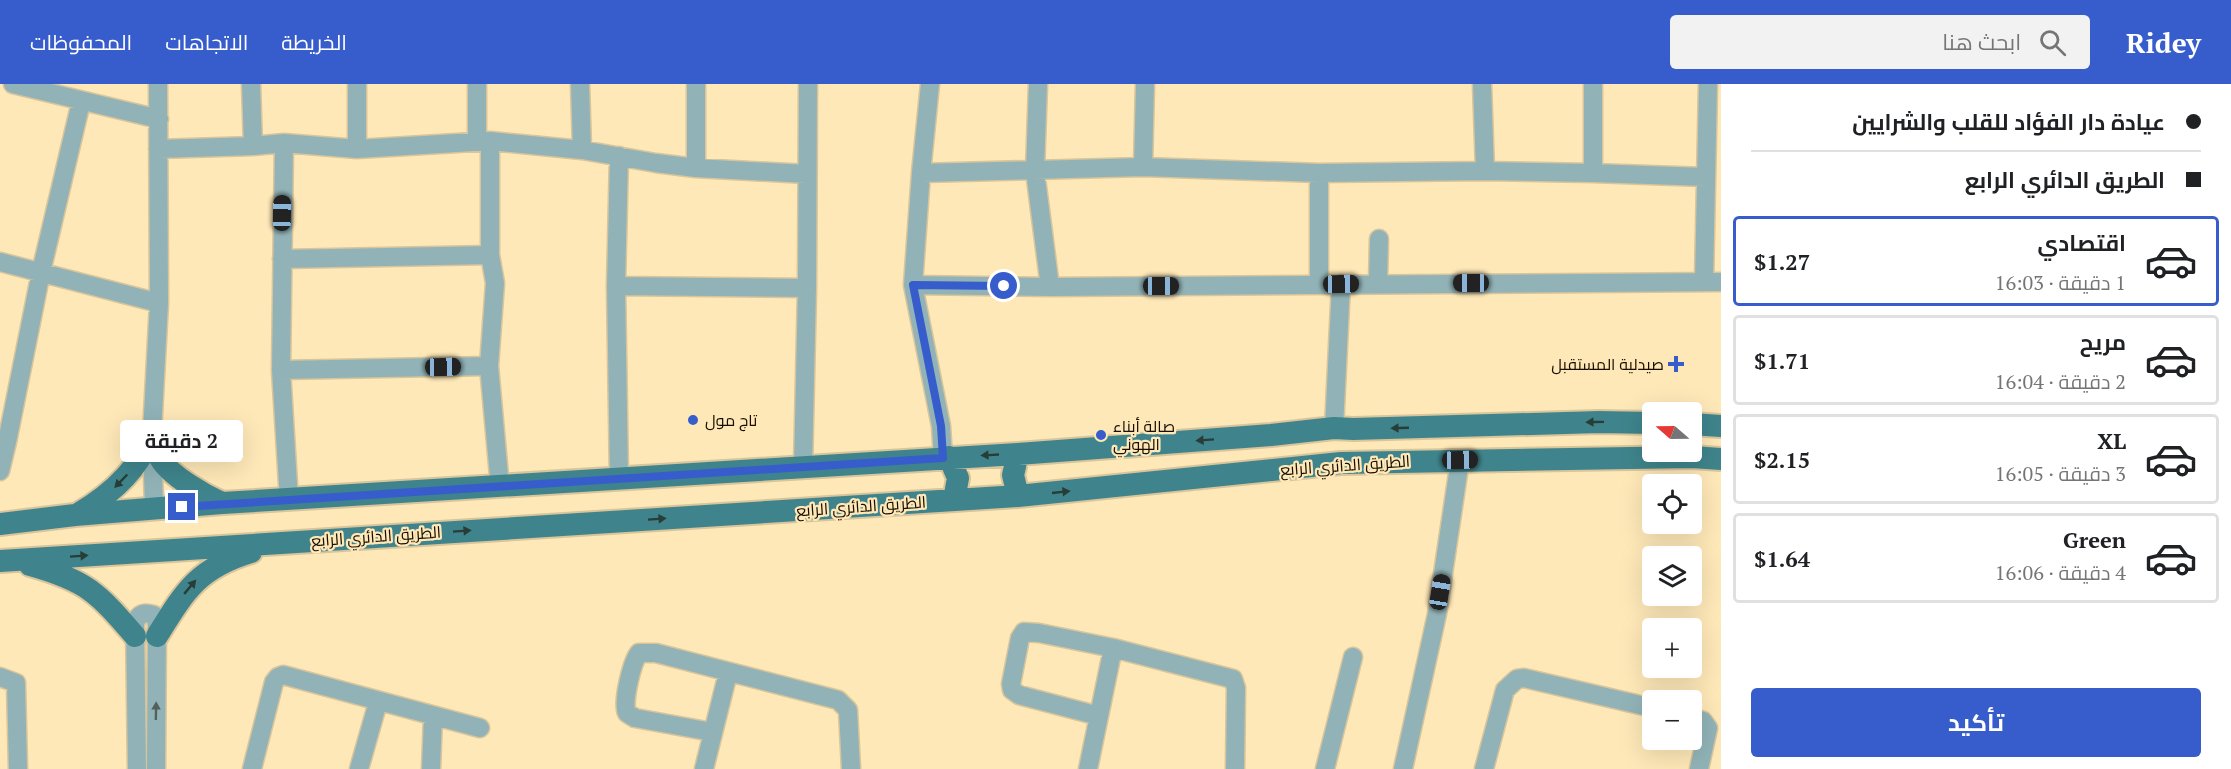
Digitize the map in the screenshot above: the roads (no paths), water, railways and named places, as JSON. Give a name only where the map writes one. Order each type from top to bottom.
[{"type":"main road","name":"الطريق الدائري الرابع","points":[[0,524],[75,515],[222,503],[1018,454],[1334,428],[1642,423]]},
{"type":"main road","points":[[1702,425],[1721,426]]},
{"type":"main road","points":[[152,437],[160,460],[170,470],[222,503]]},
{"type":"main road","points":[[75,515],[93,505],[124,478],[152,437]]},
{"type":"main road","points":[[1018,454],[1013,475],[1018,496]]},
{"type":"main road","points":[[946,458],[958,478],[954,500]]},
{"type":"main road","name":"الطريق الدائري الرابع","points":[[7,561],[1018,496],[1341,463],[1642,458]]},
{"type":"main road","name":"الطريق الدائري الرابع","points":[[1702,458],[1721,459]]},
{"type":"main road","points":[[1702,460],[1721,467]]},
{"type":"main road","points":[[7,561],[64,575],[90,588],[146,636],[207,572],[235,557],[287,542]]},
{"type":"street","points":[[13,84],[159,119]]},
{"type":"street","points":[[154,509],[152,437],[159,303],[158,84]]},
{"type":"street","points":[[251,84],[253,146]]},
{"type":"street","points":[[357,84],[357,149]]},
{"type":"street","points":[[477,84],[483,141],[489,255],[495,283],[489,366],[500,487]]},
{"type":"street","points":[[580,84],[582,150]]},
{"type":"street","points":[[696,84],[696,168]]},
{"type":"street","points":[[803,468],[808,84]]},
{"type":"street","points":[[930,84],[913,285],[946,458]]},
{"type":"street","points":[[1038,84],[1035,171],[1050,287]]},
{"type":"street","points":[[1143,167],[1144,84]]},
{"type":"street","points":[[1482,84],[1485,171]]},
{"type":"street","points":[[1593,84],[1593,172]]},
{"type":"street","points":[[913,285],[1050,287],[1712,282],[1706,177],[1708,84]]},
{"type":"street","points":[[0,471],[3,442],[81,102]]},
{"type":"street","points":[[158,149],[284,143],[357,149],[483,141],[582,150],[696,168],[807,174]]},
{"type":"street","points":[[284,143],[281,370],[290,500]]},
{"type":"street","points":[[619,156],[616,286],[619,478]]},
{"type":"street","points":[[921,172],[1143,167],[1319,173],[1593,172],[1706,177]]},
{"type":"street","points":[[1318,285],[1319,173]]},
{"type":"street","points":[[1378,283],[1379,239]]},
{"type":"street","points":[[282,259],[489,255]]},
{"type":"street","points":[[0,262],[159,303]]},
{"type":"street","points":[[1334,428],[1341,284]]},
{"type":"street","points":[[616,286],[807,288]]},
{"type":"street","points":[[281,370],[489,366]]},
{"type":"street","points":[[1403,769],[1437,614],[1460,460]]},
{"type":"street","points":[[1099,716],[1015,693],[1011,684],[1022,634],[1029,632],[1113,648],[1233,679],[1236,688],[1235,769]]},
{"type":"street","points":[[137,769],[146,636]]},
{"type":"street","points":[[146,636],[156,769]]},
{"type":"street","points":[[1088,769],[1113,648]]},
{"type":"street","points":[[712,732],[630,716],[627,713],[624,705],[637,655],[644,651],[834,698],[848,710],[851,769]]},
{"type":"street","points":[[1325,769],[1353,657]]},
{"type":"street","points":[[704,769],[728,673]]},
{"type":"street","points":[[252,769],[274,682],[283,675],[480,728]]},
{"type":"street","points":[[0,677],[16,683],[18,769]]},
{"type":"street","points":[[1484,769],[1503,694],[1517,679],[1524,678],[1642,705]]},
{"type":"street","points":[[359,769],[378,702]]},
{"type":"street","points":[[432,769],[433,716]]},
{"type":"street","points":[[1699,769],[1714,736],[1702,721]]},
{"type":"place","name":"صيدلية المستقبل","points":[[1676,364]]},
{"type":"place","name":"تاج مول","points":[[693,420]]},
{"type":"place","name":"صالة أبناء الهوني","points":[[1101,435]]}]
